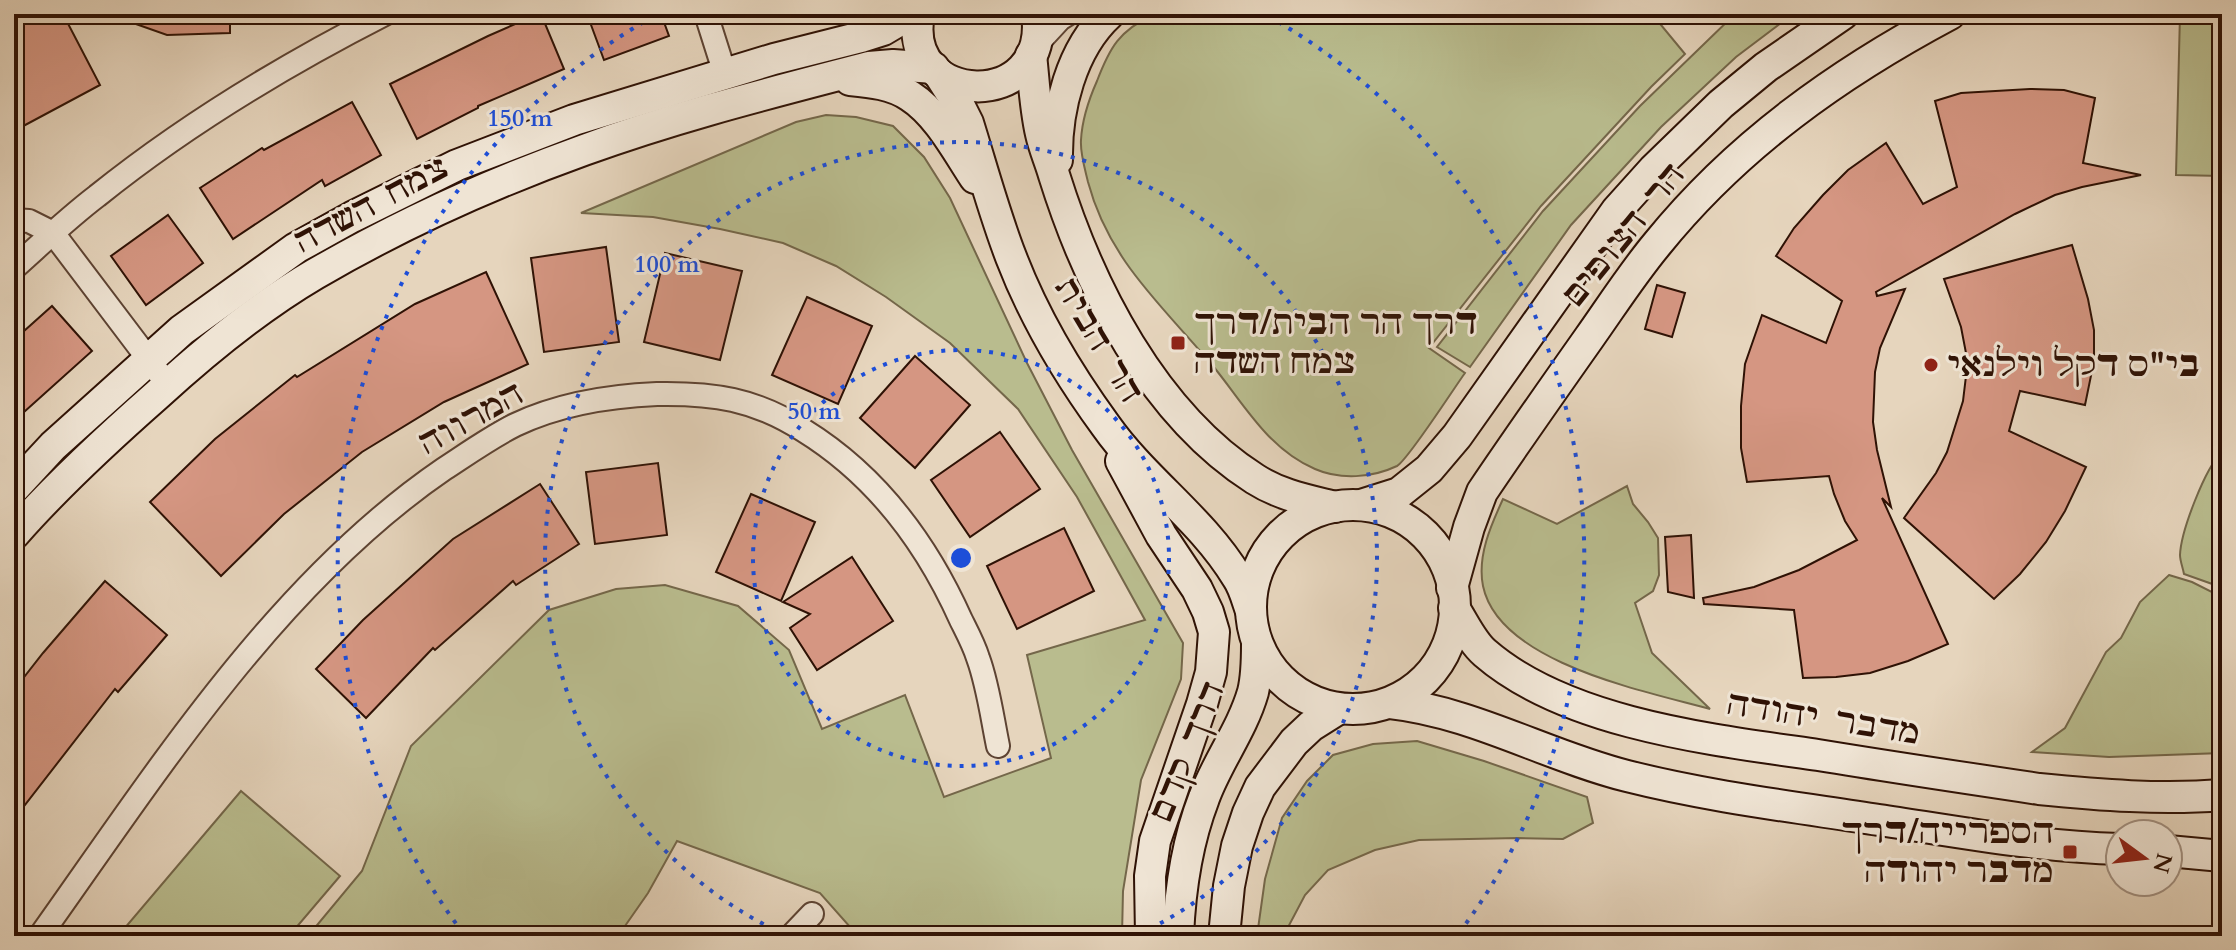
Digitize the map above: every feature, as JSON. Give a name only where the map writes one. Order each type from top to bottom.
[{"type":"main road","points":[[841,42],[873,14]]},
{"type":"main road","name":"צמח השדה","points":[[14,488],[53,446],[182,330],[296,248],[352,217],[457,165],[574,120],[883,30],[910,14]]},
{"type":"main road","name":"הר הבית","points":[[919,14],[918,38],[925,58],[968,123],[1017,270],[1043,326],[1083,393],[1126,453],[1199,525],[1224,558],[1239,580],[1251,611]]},
{"type":"main road","name":"הר הבית","points":[[1037,14],[1033,50],[1041,134],[1077,242],[1121,328],[1176,409],[1214,446],[1256,480],[1294,498],[1348,506]]},
{"type":"main road","points":[[1059,191],[1057,149],[1066,89],[1078,58],[1109,14]]},
{"type":"main road","name":"הר הצופים","points":[[1348,506],[1399,493],[1429,469],[1457,436],[1617,210],[1684,138],[1766,67],[1843,14]]},
{"type":"main road","name":"הר הצופים","points":[[1453,598],[1469,527],[1482,492],[1657,244],[1721,175],[1798,109],[1846,74],[1950,14]]},
{"type":"main road","name":"צמח השדה","points":[[14,534],[75,469],[215,345],[312,275],[470,194],[585,149],[638,132],[869,67],[893,65],[936,71],[957,84],[991,87],[1011,78],[1026,64],[1033,50]]},
{"type":"main road","points":[[820,80],[868,81],[910,96],[929,113],[996,212]]},
{"type":"main road","points":[[1083,393],[1161,535],[1197,589],[1214,632],[1211,672],[1202,704],[1155,841],[1150,876],[1151,936]]},
{"type":"main road","points":[[1348,506],[1377,508],[1407,520],[1427,537],[1450,576],[1453,598],[1453,623],[1442,657],[1422,682],[1390,703],[1361,709],[1338,709],[1317,703],[1284,683],[1267,662],[1257,642],[1251,611],[1253,588],[1260,566],[1282,534],[1303,518],[1348,506]]},
{"type":"main road","name":"מדבר יהודה","points":[[1453,598],[1483,652],[1522,679],[1577,704],[1641,723],[1698,737],[2039,789],[2196,798],[2222,795]]},
{"type":"main road","name":"דרך קדם","points":[[1178,936],[1183,880],[1192,835],[1205,796],[1252,694],[1257,674],[1257,642]]},
{"type":"main road","points":[[1390,703],[1412,705],[1463,718],[1571,760],[1688,790],[2033,843],[2104,848]]},
{"type":"main road","points":[[1224,936],[1237,846],[1260,787],[1294,742],[1311,726],[1338,709]]},
{"type":"main road","points":[[2184,852],[2222,856]]},
{"type":"street","points":[[14,268],[97,195],[225,106],[385,14]]},
{"type":"street","points":[[706,14],[725,74]]},
{"type":"street","points":[[1033,50],[1068,14]]},
{"type":"street","points":[[14,220],[29,221],[53,233],[168,385]]},
{"type":"street","name":"המרווה","points":[[40,936],[183,736],[234,671],[370,526],[412,491],[515,425],[563,407],[607,397],[682,393],[744,401],[781,415],[824,442],[863,474],[900,515],[953,601],[979,659],[998,746]]},
{"type":"street","points":[[791,936],[812,914]]},
{"type":"green space","points":[[1154,14],[1652,14],[1685,54],[1541,206],[1429,348],[1465,373],[1403,461],[1387,470],[1345,476],[1315,469],[1270,438],[1140,281],[1109,236],[1097,210],[1081,150],[1086,110],[1117,41],[1132,27]]},
{"type":"green space","points":[[1735,14],[1793,14],[1736,57],[1661,127],[1571,225],[1470,367],[1437,347],[1543,211],[1640,106]]},
{"type":"green space","points":[[2180,14],[2222,14],[2222,176],[2176,175]]},
{"type":"green space","points":[[826,115],[856,117],[893,126],[924,157],[950,198],[1027,363],[1072,450],[1183,643],[1181,679],[1141,780],[1123,891],[1122,936],[858,936],[820,893],[677,841],[648,893],[618,936],[308,936],[362,871],[411,746],[549,610],[616,589],[665,585],[738,606],[789,650],[822,729],[905,695],[944,797],[1051,758],[1027,655],[1145,620],[1077,497],[1018,409],[950,343],[836,266],[783,243],[653,217],[581,213],[796,122]]},
{"type":"green space","points":[[2222,452],[2222,591],[2215,585],[2184,574],[2180,555],[2195,500],[2208,471]]},
{"type":"green space","points":[[1627,486],[1633,504],[1658,538],[1659,575],[1653,591],[1635,603],[1652,653],[1710,709],[1578,670],[1545,654],[1516,635],[1495,613],[1483,586],[1484,552],[1503,499],[1557,524]]},
{"type":"green space","points":[[2169,575],[2222,597],[2222,753],[2109,757],[2032,752],[2065,728],[2106,652],[2121,638],[2140,602]]},
{"type":"green space","points":[[1417,741],[1587,797],[1593,823],[1563,839],[1419,840],[1375,850],[1328,870],[1305,895],[1286,936],[1257,936],[1265,879],[1282,818],[1307,781],[1333,755],[1373,744]]},
{"type":"green space","points":[[241,791],[340,876],[289,936],[118,936]]},
{"type":"building","points":[[14,14],[63,14],[100,85],[14,131]]},
{"type":"building","points":[[116,14],[230,14],[230,33],[167,35],[116,17]]},
{"type":"building","points":[[541,14],[564,69],[478,106],[417,139],[390,84]]},
{"type":"building","points":[[587,14],[661,14],[669,36],[604,60]]},
{"type":"building","points":[[2064,90],[2095,98],[2083,163],[2141,175],[2055,195],[1876,292],[1877,296],[1905,289],[1880,348],[1875,372],[1873,422],[1891,507],[1882,498],[1948,644],[1870,673],[1803,678],[1794,610],[1704,604],[1703,598],[1754,587],[1799,570],[1857,540],[1845,521],[1829,476],[1747,482],[1741,448],[1741,406],[1745,364],[1762,315],[1826,343],[1842,301],[1776,256],[1794,228],[1823,195],[1848,170],[1886,143],[1923,204],[1957,187],[1935,101],[1961,93]]},
{"type":"building","points":[[352,102],[381,155],[325,186],[322,180],[233,239],[200,188],[262,148],[264,150]]},
{"type":"building","points":[[168,215],[203,263],[146,305],[111,256]]},
{"type":"building","points":[[2072,245],[2094,330],[2094,361],[2085,405],[2020,391],[2009,431],[2086,467],[2046,542],[1994,599],[1904,518],[1947,452],[1963,401],[1966,353],[1961,327],[1944,279]]},
{"type":"building","points":[[606,247],[619,342],[544,352],[531,258]]},
{"type":"building","points":[[665,253],[742,271],[720,360],[644,342]]},
{"type":"building","points":[[486,272],[528,364],[444,402],[362,452],[284,514],[221,576],[150,502],[215,439],[295,375],[297,377],[415,304]]},
{"type":"building","points":[[1657,285],[1685,293],[1672,337],[1645,329]]},
{"type":"building","points":[[807,297],[872,326],[838,404],[772,375]]},
{"type":"building","points":[[52,306],[92,351],[14,421],[14,340]]},
{"type":"building","points":[[915,356],[970,405],[915,468],[860,418]]},
{"type":"building","points":[[1000,432],[1040,489],[970,537],[931,480]]},
{"type":"building","points":[[658,463],[667,535],[595,544],[586,472]]},
{"type":"building","points":[[540,484],[579,544],[516,585],[513,581],[435,650],[433,648],[366,718],[316,669],[363,620],[453,539]]},
{"type":"building","points":[[751,494],[815,522],[781,601],[716,572]]},
{"type":"building","points":[[1064,528],[1094,591],[1017,629],[987,566]]},
{"type":"building","points":[[1691,535],[1694,598],[1668,592],[1665,537]]},
{"type":"building","points":[[852,557],[893,621],[817,670],[790,628],[810,614],[783,602]]},
{"type":"building","points":[[105,581],[167,635],[118,692],[115,689],[14,819],[14,690]]},
{"type":"place","name":"דרך הר הבית/דרך צמח השדה","points":[[1178,343]]},
{"type":"place","name":"בי\"ס דקל וילנאי","points":[[1931,365]]},
{"type":"place","name":"הספרייה/דרך מדבר יהודה","points":[[2070,852]]}]
